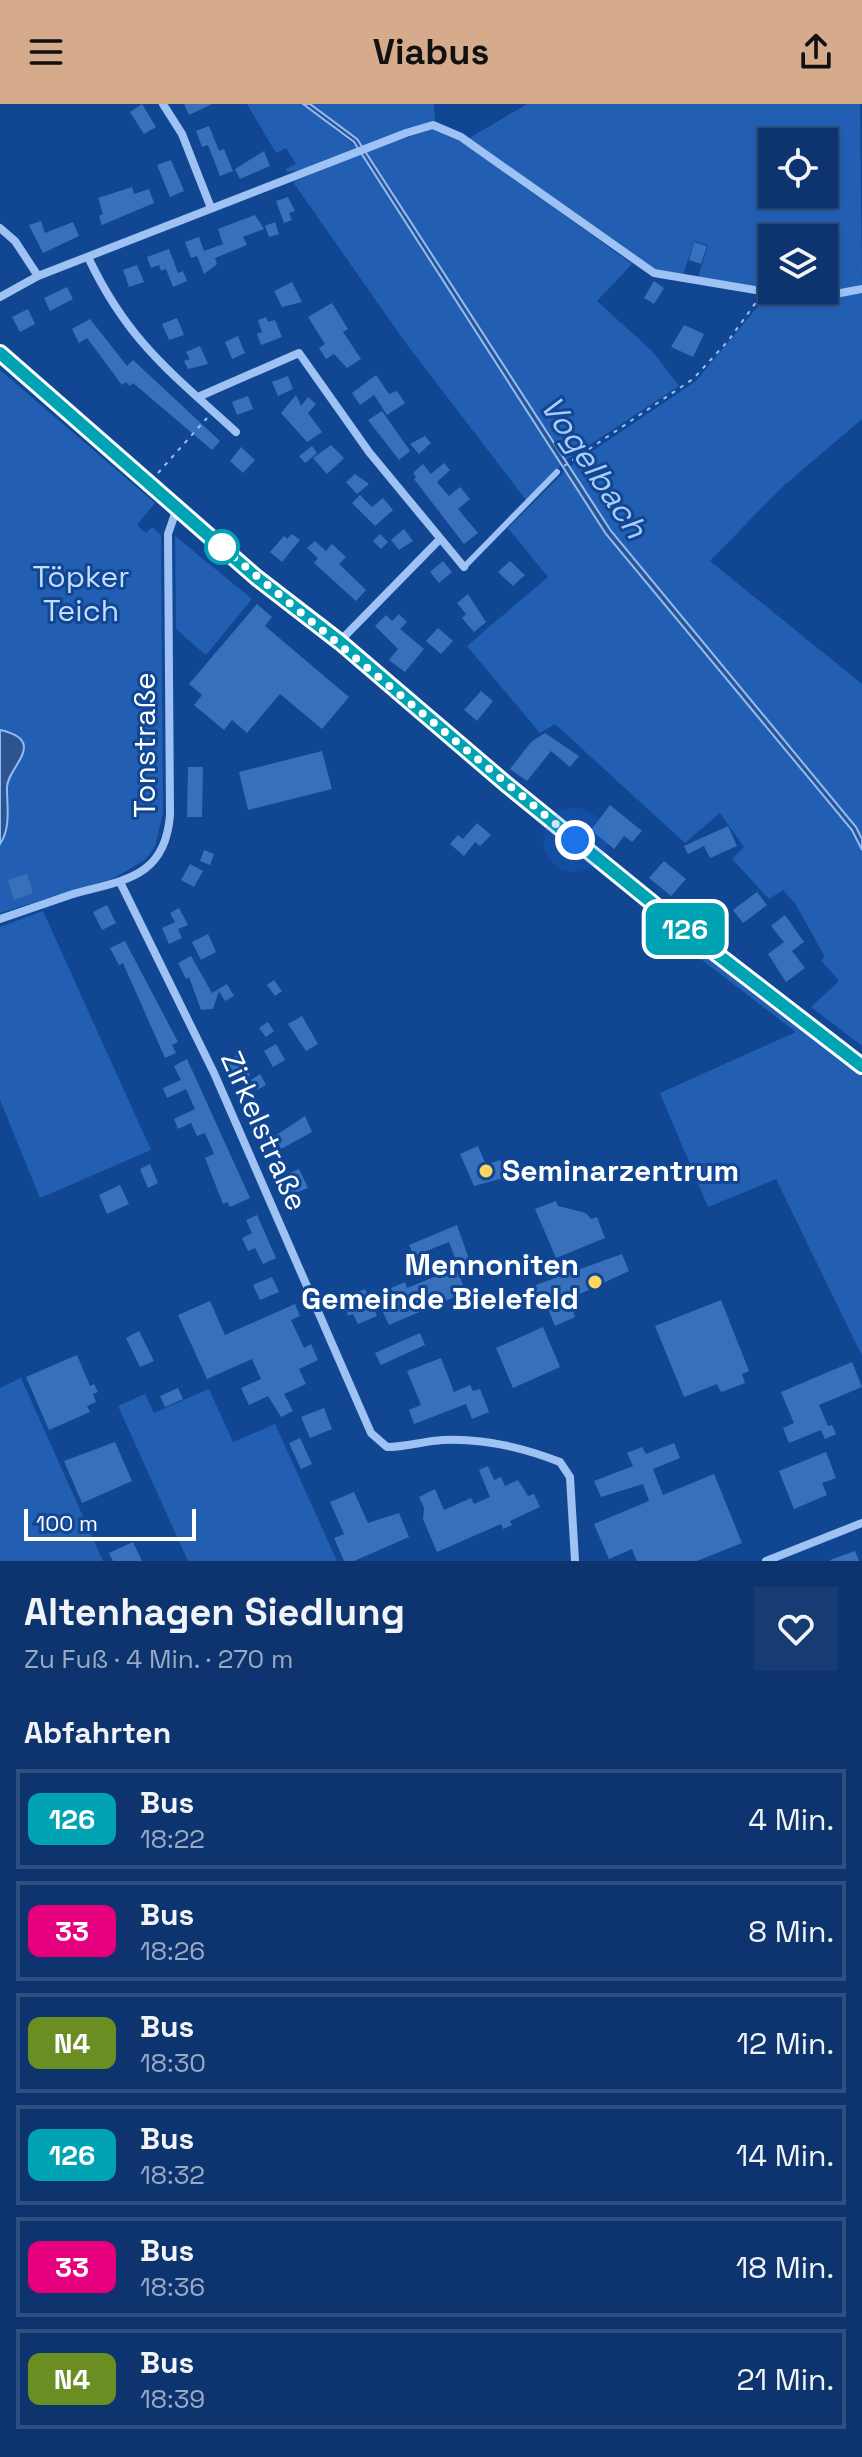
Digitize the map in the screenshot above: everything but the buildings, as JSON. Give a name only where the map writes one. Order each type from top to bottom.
[{"type":"main road","points":[[0,353],[257,578],[340,642],[506,784],[671,918],[862,1066]]},
{"type":"street","points":[[163,104],[182,134],[211,208]]},
{"type":"street","points":[[0,297],[38,276],[433,125],[444,128],[654,273],[758,292]]},
{"type":"street","points":[[0,228],[15,241],[38,276]]},
{"type":"street","points":[[88,257],[107,298],[127,328],[236,432]]},
{"type":"street","points":[[838,294],[862,289]]},
{"type":"street","points":[[198,397],[299,353],[369,452],[464,567]]},
{"type":"street","name":"Tonstraße","points":[[0,919],[120,882],[153,863],[168,834],[168,534],[177,508]]},
{"type":"street","points":[[340,642],[440,539]]},
{"type":"street","name":"Zirkelstraße","points":[[120,882],[214,1073],[371,1433],[387,1447],[468,1441],[515,1448],[560,1462],[570,1477],[575,1561]]},
{"type":"street","points":[[766,1561],[862,1523]]},
{"type":"street","points":[[791,1550],[796,1561]]},
{"type":"lane","points":[[464,567],[557,472]]},
{"type":"path","points":[[570,461],[693,379],[728,341],[758,295]]},
{"type":"path","points":[[157,475],[214,412]]},
{"type":"green space","points":[[247,104],[303,104],[358,148],[306,169],[287,172],[286,169],[296,164],[286,148],[276,153]]},
{"type":"green space","points":[[310,104],[434,104],[435,123],[362,147]]},
{"type":"green space","points":[[527,104],[860,104],[862,285],[838,290],[838,224],[758,224],[758,287],[698,277],[708,245],[694,241],[683,275],[655,271],[468,139]]},
{"type":"green space","points":[[433,129],[467,145],[632,264],[597,301],[653,352],[679,386],[565,461],[364,151]]},
{"type":"green space","points":[[361,152],[561,465],[526,500],[405,342],[293,182]]},
{"type":"green space","points":[[862,293],[862,419],[781,488],[710,561],[862,684],[862,839],[856,827],[611,531],[569,467],[696,381],[760,304],[838,304],[838,297]]},
{"type":"green space","name":"Töpker Teich","points":[[0,370],[155,503],[137,525],[146,533],[152,527],[161,535],[163,813],[155,847],[145,860],[114,878],[0,913]]},
{"type":"green space","points":[[565,471],[606,534],[852,830],[862,850],[862,1046],[811,1007],[839,981],[821,960],[825,957],[796,905],[783,890],[769,899],[732,859],[744,847],[720,813],[685,843],[555,724],[540,733],[467,646],[548,577],[508,528]]},
{"type":"green space","points":[[175,536],[252,599],[206,655],[176,629]]},
{"type":"green space","points":[[43,911],[151,1150],[40,1198],[0,1100],[0,927]]},
{"type":"green space","points":[[677,935],[862,1074],[862,1356],[776,1179],[708,1207],[660,1093],[796,1032],[672,937]]},
{"type":"green space","points":[[21,1378],[103,1561],[0,1561],[0,1388]]},
{"type":"green space","points":[[209,1389],[233,1442],[275,1424],[337,1561],[188,1561],[118,1406],[145,1394],[154,1413]]},
{"type":"shaded area","points":[[303,104],[310,104],[357,139],[611,531],[856,827],[862,839],[862,850],[852,830],[606,534],[354,142]]},
{"type":"shaded area","points":[[0,730],[15,735],[24,748],[8,780],[7,824],[0,844]]},
{"type":"bus line","name":"126","points":[[0,353],[257,578],[340,642],[506,784],[683,928],[862,1066]]},
{"type":"place","name":"Seminarzentrum","points":[[486,1171]]},
{"type":"place","name":"Mennoniten Gemeinde Bielefeld","points":[[595,1282]]},
{"type":"route","points":[[222,547],[217,543],[575,840]]},
{"type":"water label","name":"Vogelbach","points":[[594,467]]}]
